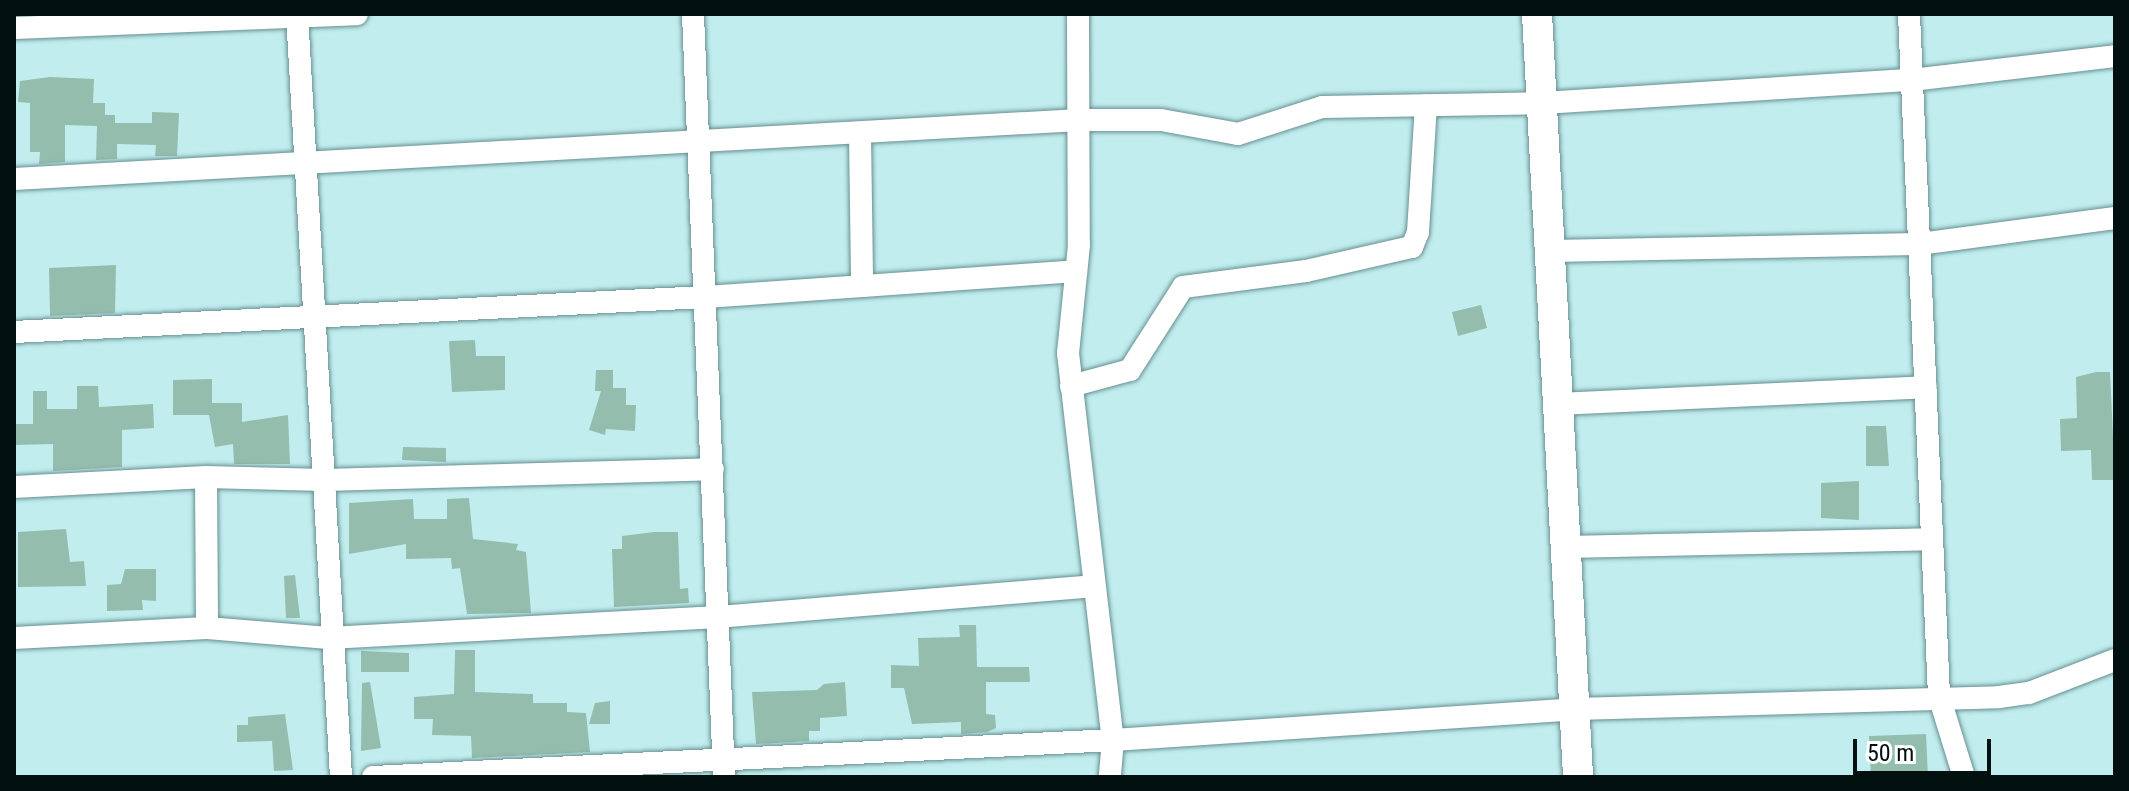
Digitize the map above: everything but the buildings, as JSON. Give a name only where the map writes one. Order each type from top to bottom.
[{"type":"main road","points":[[1537,14],[1575,709],[1573,773]]},
{"type":"street","points":[[14,28],[357,14]]},
{"type":"street","points":[[693,14],[724,767]]},
{"type":"street","points":[[1078,14],[1076,271],[1069,324],[1071,386],[1113,740],[1110,777]]},
{"type":"street","points":[[1909,14],[1939,696],[1964,777]]},
{"type":"street","points":[[297,16],[324,480],[329,638],[341,777]]},
{"type":"street","points":[[14,179],[1079,120],[1161,120],[1238,134],[1322,107],[1542,103],[1912,80],[2115,56]]},
{"type":"street","points":[[1071,386],[1130,370],[1183,287],[1321,269],[1412,247],[1418,232],[1426,105]]},
{"type":"street","points":[[860,134],[862,286]]},
{"type":"street","points":[[1548,251],[1920,244],[2115,218]]},
{"type":"street","points":[[14,332],[706,297],[1076,271]]},
{"type":"street","points":[[1557,404],[1926,387]]},
{"type":"street","points":[[14,487],[206,477],[324,480],[713,469]]},
{"type":"street","points":[[206,477],[207,628]]},
{"type":"street","points":[[1565,547],[1932,539]]},
{"type":"street","points":[[14,638],[207,628],[329,638],[718,617],[1094,586]]},
{"type":"street","points":[[373,777],[724,767],[1575,709],[2029,693],[2115,660]]}]
